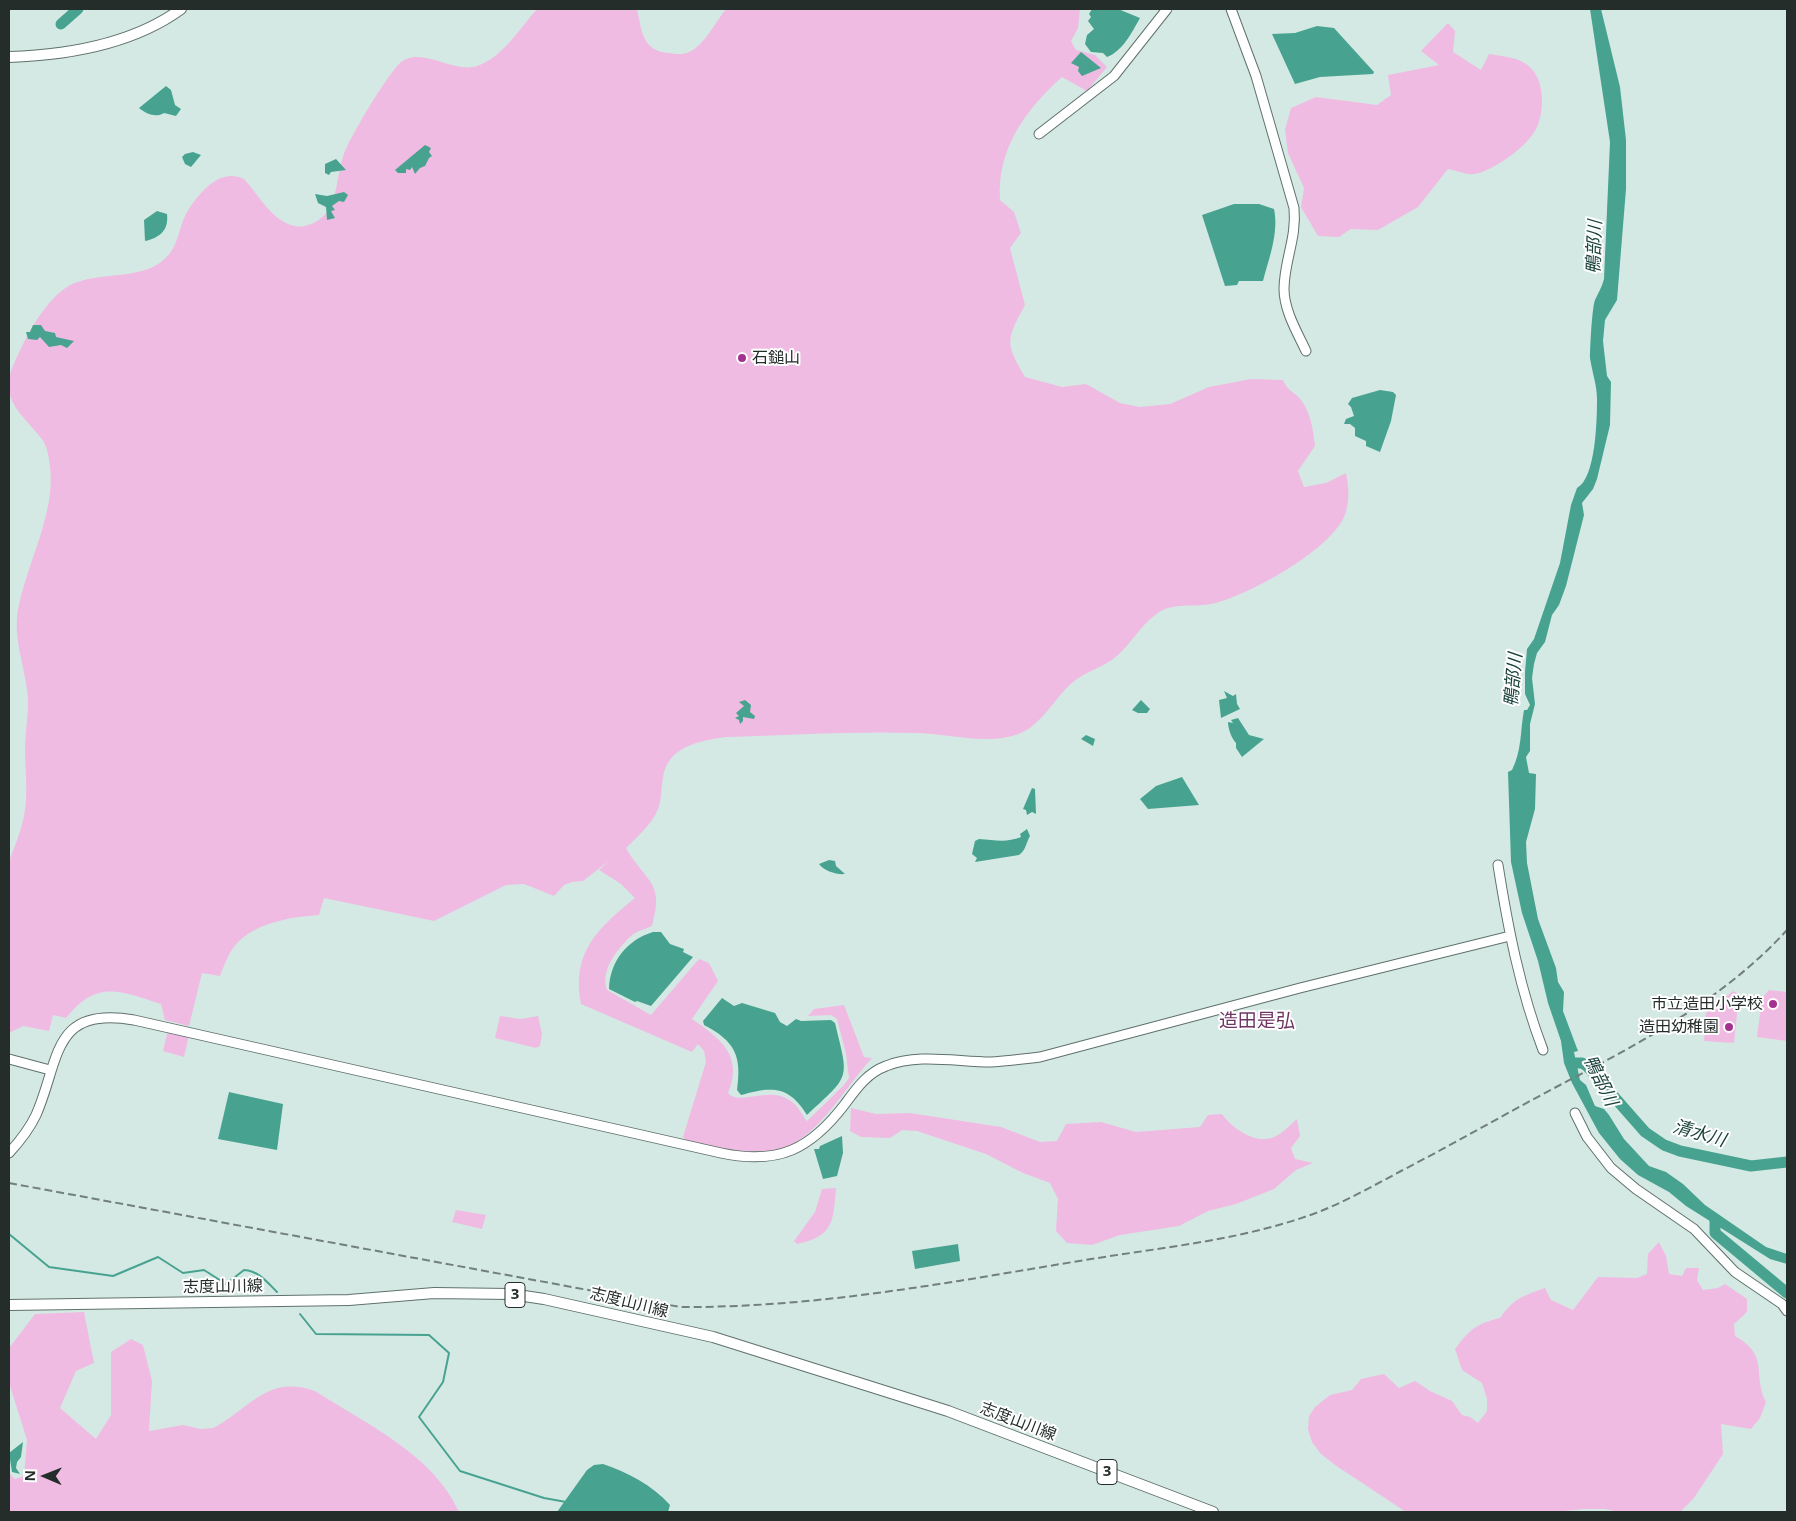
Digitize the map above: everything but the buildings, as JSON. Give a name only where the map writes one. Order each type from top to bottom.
[{"type":"main road","points":[[9,57],[32,56],[114,41],[157,25],[181,9]]},
{"type":"main road","name":"志度山川線","points":[[9,1305],[349,1300],[467,1293],[512,1294],[544,1299],[713,1337],[939,1408],[1213,1512]]},
{"type":"street","points":[[1039,134],[1114,76],[1167,9]]},
{"type":"street","points":[[1231,9],[1256,76],[1294,208],[1294,233],[1283,290],[1286,307],[1306,351]]},
{"type":"street","points":[[1498,865],[1510,936],[1530,1017],[1542,1050]]},
{"type":"street","points":[[9,1153],[28,1130],[36,1116],[50,1070],[65,1037],[75,1028],[89,1020],[117,1017],[727,1154],[741,1157],[766,1157],[791,1151],[806,1144],[830,1122],[871,1074],[901,1061],[1009,1061],[1040,1057],[1290,990],[1510,936]]},
{"type":"street","points":[[9,1059],[50,1070]]},
{"type":"street","points":[[1574,1113],[1587,1137],[1612,1168],[1636,1189],[1694,1229],[1735,1272],[1782,1304],[1787,1311]]},
{"type":"shaded area","points":[[537,9],[637,9],[642,32],[648,44],[660,51],[684,54],[700,44],[726,9],[1080,9],[1078,28],[1071,41],[1076,50],[1095,55],[1107,67],[1087,91],[1062,77],[1036,103],[1025,117],[1009,147],[1000,181],[1000,200],[1014,212],[1021,233],[1010,248],[1025,305],[1014,326],[1010,341],[1011,349],[1025,377],[1062,387],[1086,384],[1120,403],[1140,407],[1170,404],[1209,387],[1251,379],[1283,380],[1304,405],[1312,428],[1315,446],[1298,471],[1304,487],[1326,483],[1346,473],[1348,495],[1344,517],[1322,544],[1305,558],[1265,582],[1226,600],[1211,604],[1167,608],[1160,611],[1144,625],[1118,655],[1073,682],[1039,721],[1022,732],[1012,736],[989,739],[894,733],[726,737],[686,747],[671,759],[666,767],[656,814],[644,830],[626,848],[655,891],[656,900],[652,926],[633,934],[615,954],[606,975],[605,983],[607,990],[651,1015],[699,959],[709,963],[718,981],[692,1019],[720,1041],[731,1058],[733,1068],[732,1080],[728,1093],[733,1097],[740,1098],[765,1095],[783,1097],[798,1108],[807,1121],[849,1078],[846,1054],[837,1019],[831,1015],[808,1016],[814,1009],[844,1005],[864,1057],[872,1058],[821,1121],[806,1135],[790,1145],[772,1152],[743,1153],[687,1141],[683,1137],[706,1062],[704,1051],[698,1044],[692,1052],[581,1004],[580,970],[590,943],[610,920],[635,898],[621,884],[599,870],[610,860],[583,881],[564,885],[554,896],[524,884],[506,885],[434,921],[324,898],[319,915],[271,923],[248,934],[231,951],[220,976],[202,973],[189,1026],[165,1020],[161,1004],[133,995],[110,991],[88,998],[66,1018],[53,1015],[49,1031],[23,1026],[9,1033],[9,861],[20,831],[25,808],[25,749],[28,705],[26,680],[18,640],[17,620],[22,593],[45,521],[51,485],[49,458],[44,442],[17,410],[9,392],[11,371],[27,337],[49,303],[67,287],[93,278],[137,272],[151,268],[162,261],[172,250],[184,218],[191,206],[210,184],[218,180],[235,176],[244,179],[274,215],[291,225],[303,226],[319,220],[331,206],[344,154],[353,134],[378,93],[400,63],[408,58],[418,57],[458,66],[477,66],[495,56]]},
{"type":"shaded area","points":[[1092,9],[1118,9],[1140,18],[1122,46],[1107,57],[1103,53],[1091,52],[1085,44],[1087,35],[1094,29],[1088,21],[1091,17],[1089,14]]},
{"type":"shaded area","points":[[1590,9],[1601,9],[1620,87],[1626,140],[1626,189],[1617,300],[1605,320],[1603,341],[1607,376],[1611,382],[1610,425],[1597,479],[1593,489],[1582,503],[1584,515],[1566,586],[1559,605],[1552,615],[1545,642],[1537,653],[1534,664],[1532,678],[1535,704],[1530,724],[1530,751],[1526,757],[1529,773],[1536,774],[1535,809],[1526,842],[1527,863],[1538,919],[1556,968],[1558,982],[1564,992],[1563,1011],[1578,1051],[1574,1052],[1580,1080],[1586,1085],[1595,1106],[1604,1109],[1624,1139],[1649,1166],[1666,1172],[1683,1184],[1705,1205],[1766,1247],[1787,1254],[1787,1264],[1770,1259],[1686,1206],[1669,1192],[1638,1175],[1620,1159],[1599,1133],[1572,1083],[1564,1063],[1561,1041],[1522,913],[1511,862],[1508,772],[1512,770],[1518,755],[1524,710],[1527,710],[1530,705],[1525,694],[1527,649],[1534,639],[1560,563],[1571,505],[1577,488],[1588,473],[1592,461],[1596,434],[1597,394],[1590,358],[1590,346],[1594,304],[1604,279],[1610,142]]},
{"type":"shaded area","points":[[1448,23],[1455,31],[1453,52],[1481,70],[1489,54],[1518,60],[1532,69],[1537,76],[1542,93],[1540,120],[1533,134],[1527,142],[1510,156],[1482,172],[1471,174],[1448,169],[1418,207],[1378,230],[1351,229],[1339,237],[1318,236],[1301,207],[1304,188],[1288,153],[1285,130],[1291,108],[1316,97],[1377,105],[1391,95],[1388,75],[1439,65],[1421,51]]},
{"type":"shaded area","points":[[1317,26],[1334,28],[1374,72],[1373,74],[1320,77],[1295,84],[1272,34],[1295,33]]},
{"type":"shaded area","points":[[1081,52],[1101,68],[1082,76],[1078,71],[1079,67],[1071,63]]},
{"type":"shaded area","points":[[166,86],[171,90],[175,105],[181,109],[176,116],[164,113],[151,115],[139,108]]},
{"type":"shaded area","points":[[425,145],[431,148],[429,152],[432,156],[425,166],[420,168],[415,174],[412,167],[410,170],[406,169],[406,173],[398,173],[395,170]]},
{"type":"shaded area","points":[[193,152],[201,155],[191,167],[185,164],[182,157]]},
{"type":"shaded area","points":[[336,159],[346,170],[331,172],[329,175],[325,173],[325,164]]},
{"type":"shaded area","points":[[344,192],[348,195],[344,202],[339,201],[332,206],[335,210],[331,211],[335,218],[327,220],[326,207],[318,203],[315,194],[327,196]]},
{"type":"shaded area","points":[[1234,204],[1259,204],[1274,209],[1275,227],[1263,281],[1239,281],[1237,285],[1225,286],[1202,215]]},
{"type":"shaded area","points":[[157,211],[167,214],[165,229],[159,236],[145,241],[144,220]]},
{"type":"shaded area","points":[[33,325],[41,325],[45,331],[55,333],[56,337],[74,341],[67,348],[61,345],[49,347],[40,337],[37,340],[28,339],[26,332],[30,332]]},
{"type":"shaded area","points":[[1380,390],[1393,392],[1396,395],[1391,421],[1380,452],[1366,446],[1366,441],[1355,436],[1355,428],[1350,424],[1344,424],[1346,419],[1354,416],[1348,404],[1352,398]]},
{"type":"shaded area","points":[[1224,691],[1233,696],[1236,694],[1237,704],[1240,709],[1221,718],[1219,700],[1227,698]]},
{"type":"shaded area","points":[[745,700],[751,705],[750,712],[755,716],[754,719],[743,717],[743,721],[740,724],[739,720],[735,718],[739,716],[736,713],[744,706],[739,702]]},
{"type":"shaded area","points":[[1141,700],[1150,709],[1147,713],[1138,713],[1132,710]]},
{"type":"shaded area","points":[[1238,718],[1249,735],[1264,739],[1242,757],[1236,748],[1236,743],[1230,734],[1228,725],[1228,722],[1233,723],[1231,720]]},
{"type":"shaded area","points":[[1086,735],[1095,739],[1093,746],[1081,739]]},
{"type":"shaded area","points":[[1182,777],[1199,805],[1148,809],[1140,799],[1156,786]]},
{"type":"shaded area","points":[[1032,788],[1035,789],[1036,814],[1032,812],[1027,815],[1026,810],[1023,809]]},
{"type":"shaded area","points":[[1027,829],[1030,836],[1025,849],[1019,855],[975,862],[977,858],[972,854],[975,841],[979,839],[1000,841],[1016,839],[1021,837],[1020,834]]},
{"type":"shaded area","points":[[829,860],[835,861],[836,866],[845,874],[831,872],[819,864]]},
{"type":"shaded area","points":[[653,932],[661,932],[670,944],[684,949],[683,952],[693,957],[651,1006],[635,1002],[609,989],[613,969],[622,953],[635,940]]},
{"type":"shaded area","points":[[1769,990],[1787,992],[1787,1041],[1757,1037],[1762,998]]},
{"type":"shaded area","points":[[1733,991],[1739,994],[1734,1043],[1704,1041],[1706,1013]]},
{"type":"shaded area","points":[[722,998],[734,1006],[742,1003],[775,1013],[780,1022],[787,1026],[796,1019],[801,1021],[831,1020],[835,1023],[843,1056],[843,1075],[832,1091],[807,1115],[794,1098],[779,1091],[762,1090],[741,1095],[737,1090],[738,1068],[734,1051],[723,1037],[704,1025],[703,1021]]},
{"type":"shaded area","points":[[500,1016],[521,1019],[538,1016],[542,1034],[540,1046],[536,1048],[495,1038]]},
{"type":"shaded area","points":[[168,1030],[189,1035],[184,1057],[163,1051]]},
{"type":"shaded area","points":[[229,1092],[283,1104],[277,1150],[218,1139]]},
{"type":"shaded area","points":[[851,1108],[876,1114],[910,1113],[1001,1127],[1040,1142],[1057,1141],[1066,1124],[1101,1122],[1136,1132],[1200,1127],[1208,1115],[1222,1114],[1232,1125],[1245,1134],[1259,1139],[1267,1139],[1280,1134],[1297,1119],[1300,1136],[1291,1148],[1295,1159],[1313,1163],[1296,1170],[1274,1189],[1236,1204],[1208,1211],[1179,1226],[1120,1235],[1092,1245],[1067,1243],[1056,1231],[1058,1199],[1050,1183],[1023,1173],[986,1154],[917,1131],[902,1130],[890,1138],[861,1137],[850,1131]]},
{"type":"shaded area","points":[[842,1136],[843,1153],[837,1176],[823,1179],[814,1149],[819,1149],[820,1146]]},
{"type":"shaded area","points":[[836,1188],[832,1219],[825,1232],[809,1241],[797,1244],[794,1241],[815,1212],[822,1189]]},
{"type":"shaded area","points":[[456,1210],[486,1215],[482,1229],[452,1222]]},
{"type":"shaded area","points":[[1659,1242],[1666,1256],[1669,1274],[1682,1276],[1686,1268],[1699,1268],[1697,1280],[1703,1290],[1718,1288],[1725,1284],[1747,1299],[1747,1312],[1734,1324],[1735,1336],[1746,1343],[1753,1351],[1766,1402],[1760,1418],[1751,1429],[1721,1424],[1723,1454],[1694,1498],[1680,1512],[1619,1512],[1605,1509],[1584,1509],[1554,1512],[1406,1512],[1335,1465],[1321,1454],[1312,1442],[1308,1429],[1309,1416],[1315,1407],[1330,1395],[1352,1390],[1361,1379],[1384,1374],[1399,1388],[1415,1381],[1430,1391],[1452,1401],[1462,1415],[1470,1417],[1478,1423],[1487,1411],[1487,1399],[1482,1383],[1462,1370],[1455,1349],[1474,1328],[1500,1318],[1520,1298],[1545,1288],[1551,1300],[1573,1310],[1598,1277],[1637,1278],[1647,1274],[1648,1254]]},
{"type":"shaded area","points":[[958,1244],[960,1261],[915,1269],[912,1251]]},
{"type":"shaded area","points":[[84,1312],[94,1363],[76,1371],[60,1408],[96,1439],[111,1415],[111,1352],[131,1339],[143,1345],[152,1381],[149,1431],[183,1425],[201,1429],[213,1428],[272,1390],[284,1387],[298,1387],[315,1391],[376,1428],[416,1457],[448,1492],[459,1512],[9,1512],[9,1473],[15,1479],[24,1476],[27,1440],[9,1383],[9,1348],[35,1314]]},
{"type":"shaded area","points":[[23,1442],[21,1457],[17,1462],[16,1468],[20,1474],[12,1472],[9,1453]]},
{"type":"shaded area","points":[[603,1464],[630,1475],[647,1485],[670,1505],[668,1512],[557,1512],[587,1470],[594,1465]]},
{"type":"waterway","points":[[61,24],[78,9]]},
{"type":"waterway","name":"清水川","points":[[1572,1063],[1582,1063],[1587,1066],[1645,1132],[1664,1145],[1680,1151],[1751,1166],[1787,1162]]},
{"type":"waterway","points":[[1715,1220],[1715,1233],[1787,1293]]},
{"type":"waterway","points":[[9,1234],[49,1267],[113,1276],[158,1257],[183,1273],[204,1270],[226,1284],[244,1270],[254,1272],[277,1292]]},
{"type":"waterway","points":[[300,1314],[316,1334],[429,1335],[449,1353],[443,1382],[419,1417],[460,1471],[544,1498],[566,1502]]},
{"type":"railway","points":[[9,1183],[680,1307],[782,1303],[934,1285],[1204,1242],[1264,1229],[1321,1211],[1371,1187],[1621,1052],[1681,1017],[1709,998],[1763,955],[1787,930]]},
{"type":"place","name":"石鎚山","points":[[742,358]]},
{"type":"place","name":"市立造田小学校","points":[[1773,1004]]},
{"type":"place","name":"造田幼稚園","points":[[1729,1027]]},
{"type":"district","name":"造田是弘","points":[[1257,1022]]},
{"type":"water label","name":"鴨部川","points":[[1595,247]]},
{"type":"water label","name":"鴨部川","points":[[1514,680]]},
{"type":"water label","name":"鴨部川","points":[[1600,1081]]}]
